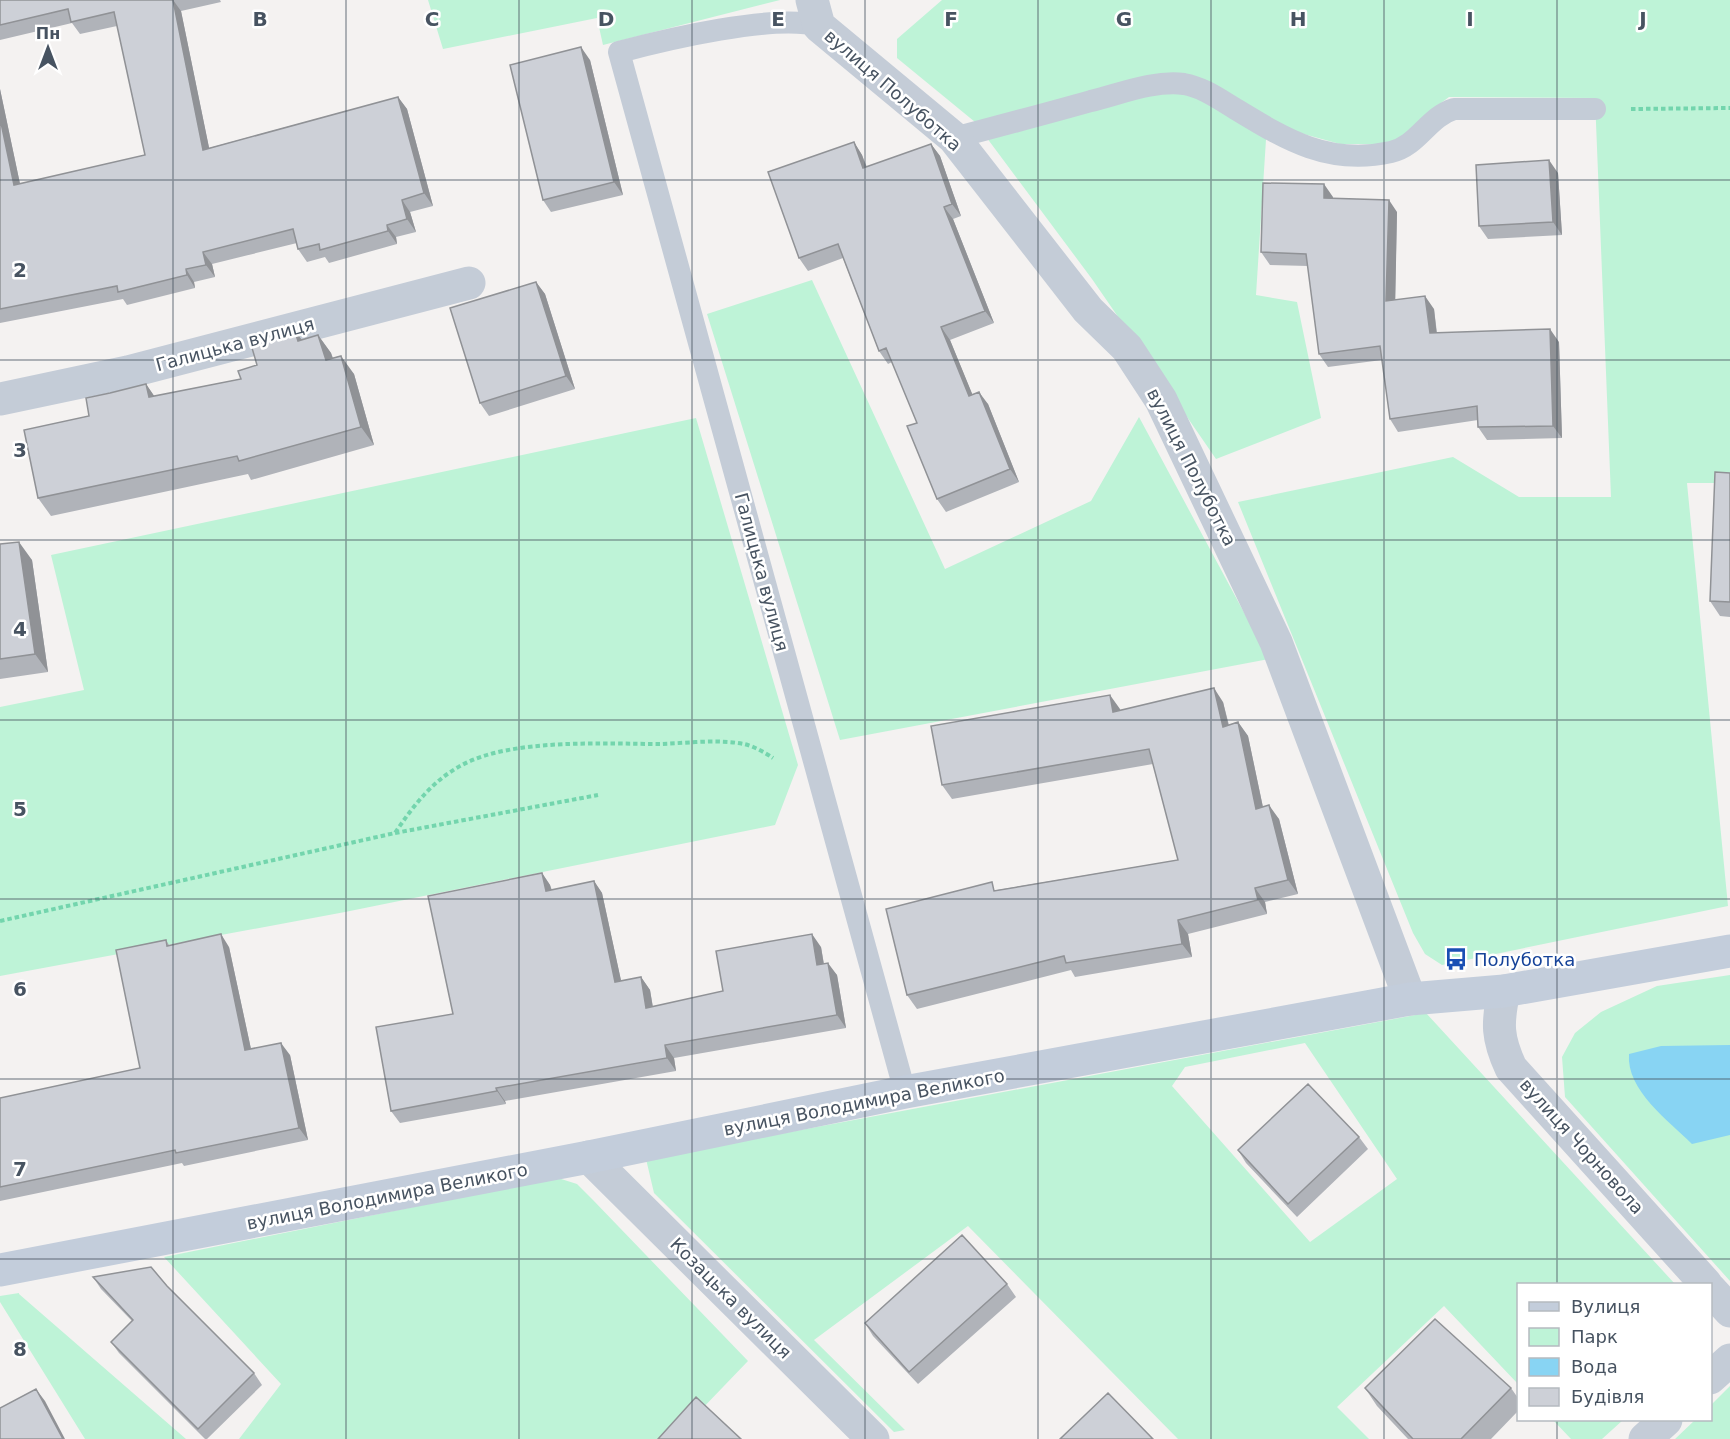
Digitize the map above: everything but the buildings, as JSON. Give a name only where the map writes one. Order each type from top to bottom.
[{"type":"main road","name":"вулиця Володимира Великого","points":[[0,1270],[589,1157],[906,1092],[1410,999],[1504,991],[1730,951]]},
{"type":"street","name":"вулиця Полуботка","points":[[815,13],[954,138],[1088,309],[1127,348],[1178,433],[1276,642],[1410,999]]},
{"type":"street","name":"Галицька вулиця","points":[[0,399],[128,372],[469,283]]},
{"type":"street","name":"вулиця Чорновола","points":[[1504,991],[1498,1017],[1500,1043],[1511,1068],[1705,1283]]},
{"type":"street","name":"Козацька вулиця","points":[[589,1157],[873,1439]]},
{"type":"street","points":[[1712,1291],[1730,1311]]},
{"type":"street","points":[[1712,1376],[1730,1360]]},
{"type":"street","points":[[1646,1439],[1664,1421]]},
{"type":"lane","name":"Галицька вулиця","points":[[815,13],[803,21],[779,22],[653,43],[619,52],[906,1092]]},
{"type":"lane","points":[[954,138],[1146,87],[1185,84],[1207,92],[1288,141],[1336,155],[1369,156],[1394,152],[1418,137],[1434,118],[1454,110],[1595,110]]},
{"type":"path","points":[[1595,110],[1730,108]]},
{"type":"path","points":[[395,833],[418,800],[438,780],[464,764],[505,751],[554,745],[746,744],[772,757],[779,765]]},
{"type":"path","points":[[0,921],[395,833],[598,795]]},
{"type":"green space","points":[[428,0],[780,0],[603,45],[597,18],[443,49]]},
{"type":"green space","points":[[942,0],[1730,0],[1730,483],[1687,483],[1728,906],[1442,965],[1425,954],[1413,933],[1238,502],[1453,457],[1519,497],[1611,497],[1595,98],[1449,97],[1433,109],[1414,131],[1391,144],[1340,144],[1267,124],[1256,295],[1297,302],[1321,418],[1216,459],[1092,279],[975,122],[897,58],[897,39]]},
{"type":"green space","points":[[812,280],[945,569],[1091,501],[1139,417],[1269,659],[840,740],[707,314]]},
{"type":"green space","points":[[696,418],[798,765],[775,825],[345,912],[0,976],[0,707],[84,690],[51,555]]},
{"type":"green space","points":[[1730,975],[1730,1281],[1565,1097],[1562,1057],[1575,1033],[1601,1012],[1657,986]]},
{"type":"green space","points":[[1426,1013],[1674,1283],[1517,1283],[1517,1383],[1444,1306],[1337,1407],[1369,1439],[1178,1439],[968,1226],[814,1340],[905,1430],[894,1432],[654,1193],[646,1159]],"holes":[[[1305,1043],[1397,1179],[1310,1242],[1172,1086],[1185,1067]]]},
{"type":"green space","points":[[558,1178],[577,1184],[748,1361],[673,1439],[239,1439],[281,1384],[164,1257]]},
{"type":"green space","points":[[19,1293],[186,1439],[85,1439],[0,1302],[0,1296]]},
{"type":"green space","points":[[1730,1386],[1730,1439],[1675,1439],[1694,1421],[1712,1421],[1712,1404]]},
{"type":"green space","points":[[1554,1421],[1622,1421],[1602,1439],[1571,1439]]},
{"type":"water","points":[[1730,1045],[1730,1135],[1692,1144],[1661,1115],[1642,1092],[1634,1080],[1629,1054],[1661,1046]]},
{"type":"place","name":"Полуботка","points":[[1456,959]]}]
